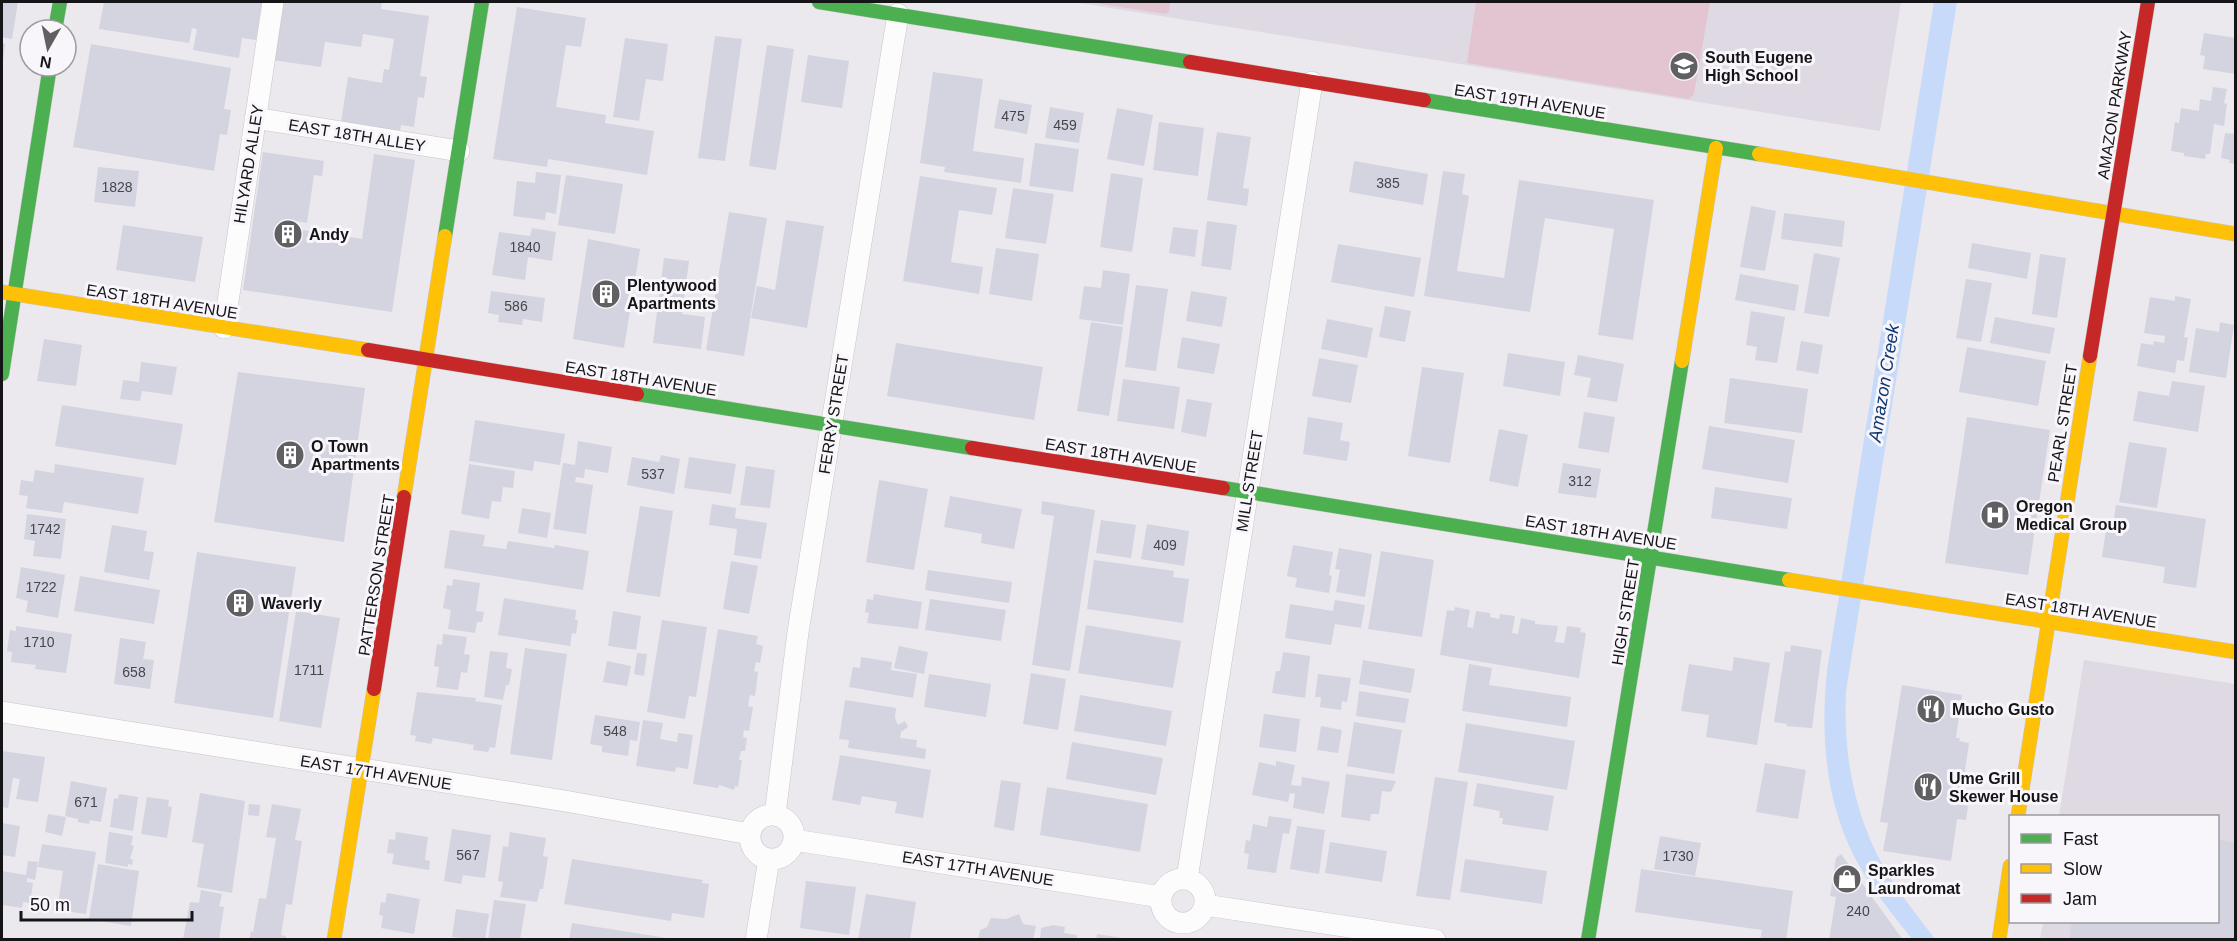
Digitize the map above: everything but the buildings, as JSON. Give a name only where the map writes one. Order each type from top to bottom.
[{"type":"main road","points":[[58,18],[60,2]]},
{"type":"main road","name":"PATTERSON STREET","points":[[334,939],[482,2]]},
{"type":"main road","name":"EAST 19TH AVENUE","points":[[819,2],[1901,177],[2235,234]]},
{"type":"main road","name":"AMAZON PARKWAY","points":[[2113,213],[2148,2]]},
{"type":"main road","points":[[2,374],[8,293],[48,78]]},
{"type":"main road","name":"HIGH STREET","points":[[1588,939],[1716,148]]},
{"type":"main road","name":"PEARL STREET","points":[[2018,815],[2113,213]]},
{"type":"main road","name":"EAST 18TH AVENUE","points":[[8,293],[2235,652]]},
{"type":"main road","points":[[1999,939],[2009,873]]},
{"type":"street","name":"HILYARD ALLEY","points":[[224,328],[273,2]]},
{"type":"street","name":"FERRY STREET","points":[[775,815],[798,632],[898,14]]},
{"type":"street","name":"MILL STREET","points":[[1187,879],[1312,82]]},
{"type":"street","name":"EAST 18TH ALLEY","points":[[255,118],[459,151]]},
{"type":"street","name":"EAST 17TH AVENUE","points":[[2,712],[750,834]]},
{"type":"street","points":[[775,815],[790,823],[794,831],[794,840],[786,854],[769,859],[754,850],[750,842],[750,834],[758,819],[775,815]]},
{"type":"street","name":"EAST 17TH AVENUE","points":[[794,840],[1161,897]]},
{"type":"street","points":[[756,939],[769,859]]},
{"type":"street","points":[[1179,879],[1187,879],[1202,889],[1205,905],[1196,920],[1178,931],[1161,906],[1161,897],[1164,889],[1171,883],[1179,879]]},
{"type":"street","points":[[1205,905],[1435,939]]},
{"type":"shaded area","name":"South Eugene High School","points":[[1073,2],[1901,2],[1880,131]]},
{"type":"shaded area","points":[[1089,2],[1170,2],[1169,11],[1166,14]]},
{"type":"shaded area","points":[[1476,2],[1710,2],[1694,94],[1689,99],[1467,63]]},
{"type":"shaded area","points":[[2084,660],[2235,684],[2235,939],[2040,940],[2043,923],[2219,923],[2219,815],[2059,815]]},
{"type":"water","name":"Amazon Creek","points":[[1934,2],[1957,2],[1846,691],[1845,713],[1852,780],[1872,844],[1907,903],[1935,939],[1912,939],[1868,881],[1841,825],[1828,775],[1824,723],[1827,671]]},
{"type":"traffic: fast","points":[[57,18],[60,2]]},
{"type":"traffic: fast","points":[[445,236],[482,2]]},
{"type":"traffic: fast","points":[[819,2],[1190,62]]},
{"type":"traffic: fast","points":[[2,374],[48,78]]},
{"type":"traffic: fast","points":[[1424,100],[1759,154]]},
{"type":"traffic: fast","points":[[1588,940],[1682,361]]},
{"type":"traffic: fast","points":[[637,394],[972,448]]},
{"type":"traffic: fast","points":[[1223,488],[1789,580]]},
{"type":"traffic: slow","points":[[1682,361],[1716,148]]},
{"type":"traffic: slow","points":[[1759,154],[2236,234]]},
{"type":"traffic: slow","points":[[404,497],[445,236]]},
{"type":"traffic: slow","points":[[2,292],[368,350]]},
{"type":"traffic: slow","points":[[2018,815],[2090,356]]},
{"type":"traffic: slow","points":[[1789,580],[2236,652]]},
{"type":"traffic: slow","points":[[334,940],[374,689]]},
{"type":"traffic: slow","points":[[1999,940],[2009,873]]},
{"type":"traffic: jam","points":[[2090,356],[2148,2]]},
{"type":"traffic: jam","points":[[1190,62],[1424,100]]},
{"type":"traffic: jam","points":[[368,350],[637,394]]},
{"type":"traffic: jam","points":[[972,448],[1223,488]]},
{"type":"traffic: jam","points":[[374,689],[404,497]]},
{"type":"place","name":"South Eugene High School","points":[[1684,66]]},
{"type":"place","name":"Andy","points":[[288,234]]},
{"type":"place","name":"Plentywood Apartments","points":[[606,294]]},
{"type":"place","name":"O Town Apartments","points":[[290,455]]},
{"type":"place","name":"Oregon Medical Group","points":[[1995,515]]},
{"type":"place","name":"Waverly","points":[[240,603]]},
{"type":"place","name":"Mucho Gusto","points":[[1931,709]]},
{"type":"place","name":"Ume Grill Skewer House","points":[[1928,787]]},
{"type":"place","name":"Sparkles Laundromat","points":[[1847,879]]}]
